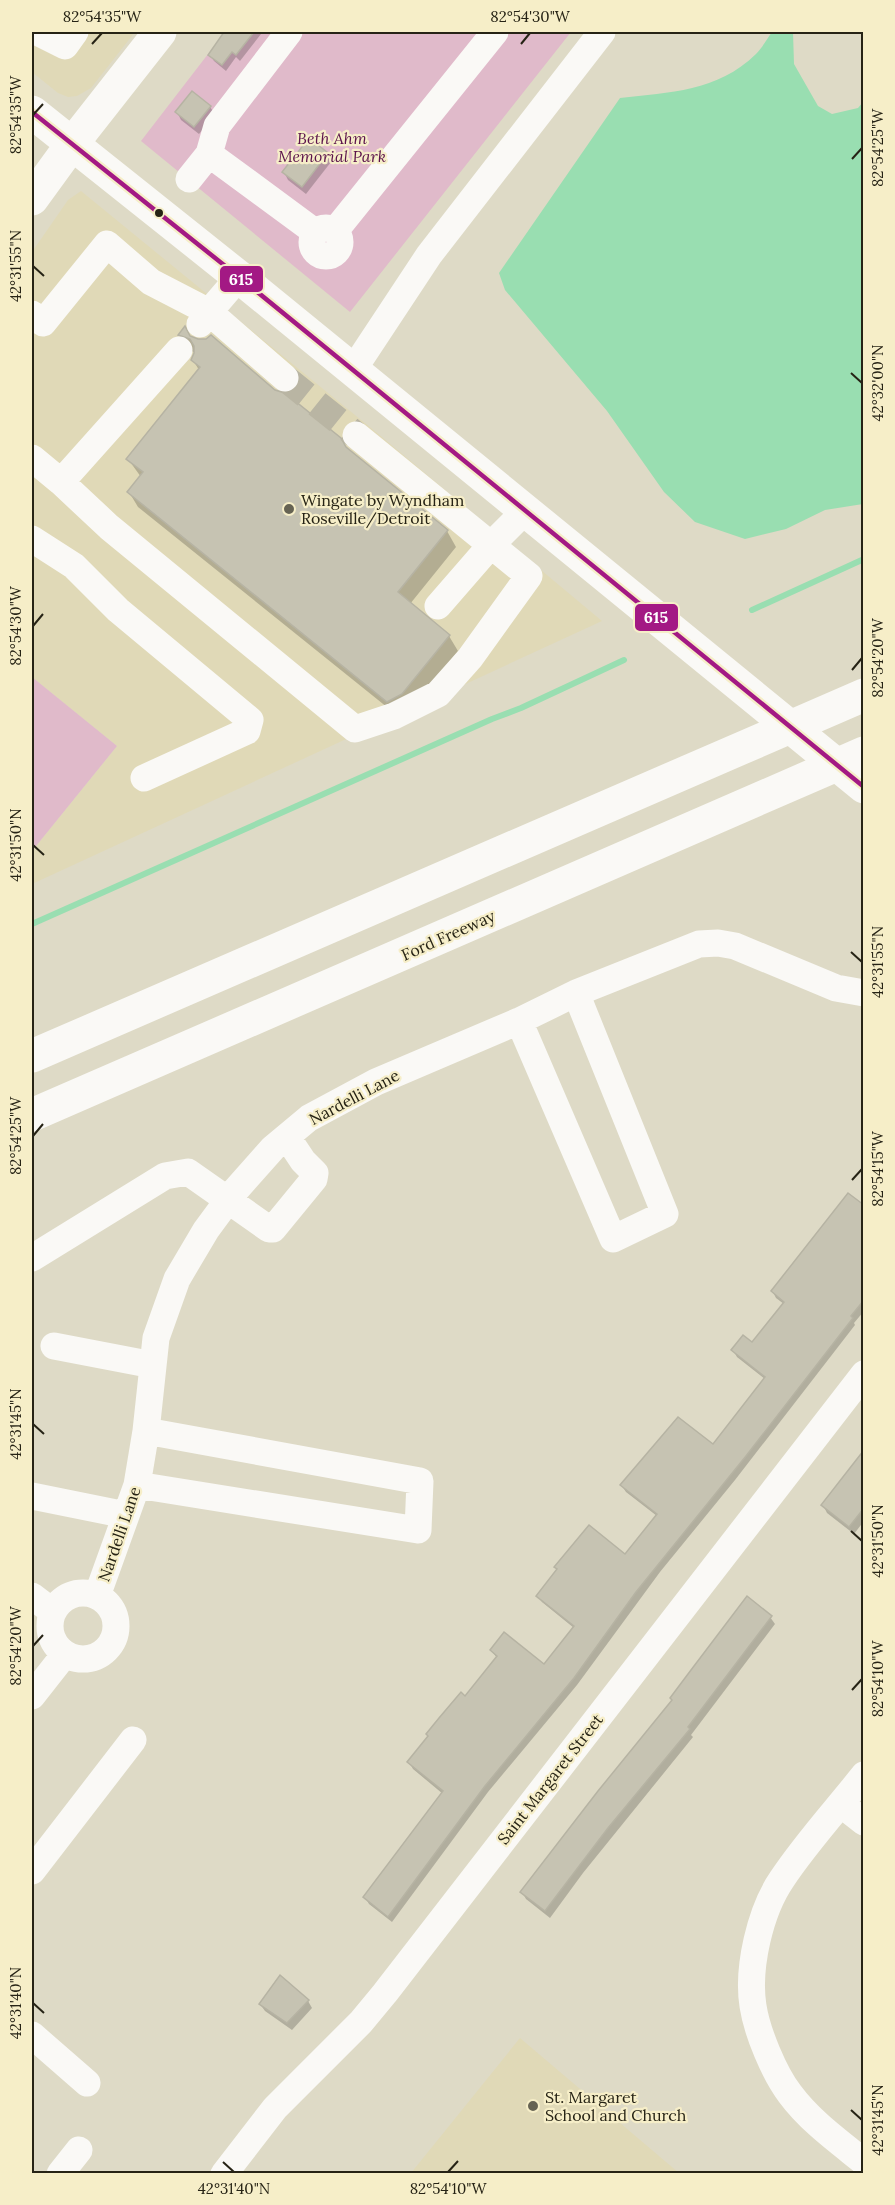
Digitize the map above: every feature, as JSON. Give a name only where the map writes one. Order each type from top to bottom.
[{"type":"main road","points":[[32,199],[160,32]]},
{"type":"main road","points":[[32,112],[239,277],[864,787]]},
{"type":"main road","points":[[32,1056],[855,699]]},
{"type":"main road","name":"Ford Freeway","points":[[32,1116],[864,753]]},
{"type":"main road","points":[[32,1137],[102,1086]]},
{"type":"street","points":[[37,32],[65,46],[75,32]]},
{"type":"street","points":[[189,179],[209,154],[218,126],[289,32]]},
{"type":"street","points":[[209,154],[325,232],[495,32]]},
{"type":"street","points":[[353,370],[429,255],[602,32]]},
{"type":"street","points":[[35,325],[106,244],[151,282],[285,378]]},
{"type":"street","points":[[204,318],[239,277]]},
{"type":"street","points":[[61,483],[178,350]]},
{"type":"street","points":[[32,458],[109,528],[355,729],[394,716],[438,694],[470,658],[529,576],[356,435]]},
{"type":"street","points":[[438,606],[491,545],[525,511]]},
{"type":"street","points":[[32,539],[74,566],[118,610],[250,720],[247,731],[144,778]]},
{"type":"street","name":"Nardelli Lane","points":[[97,1596],[137,1485],[146,1431],[156,1338],[177,1280],[206,1230],[228,1200],[273,1148],[309,1118],[376,1082],[519,1022],[576,993],[699,944],[718,943],[735,946],[836,988],[864,993]]},
{"type":"street","points":[[519,1022],[613,1239],[665,1214],[576,993]]},
{"type":"street","points":[[32,1258],[165,1176],[188,1172],[269,1229],[273,1229],[314,1179],[315,1173],[303,1161],[287,1137]]},
{"type":"street","points":[[54,1346],[153,1365]]},
{"type":"street","name":"Saint Margaret Street","points":[[224,2174],[275,2108],[361,2022],[385,1993],[864,1374]]},
{"type":"street","points":[[137,1485],[417,1530],[420,1481],[146,1431]]},
{"type":"street","points":[[32,1496],[126,1515]]},
{"type":"street","points":[[84,1593],[97,1596],[108,1604],[115,1616],[116,1629],[112,1642],[104,1652],[92,1658],[78,1659],[65,1654],[56,1645],[51,1634],[50,1623],[53,1612],[60,1601],[71,1595],[84,1593]]},
{"type":"street","points":[[32,1596],[53,1612]]},
{"type":"street","points":[[32,1696],[65,1654]]},
{"type":"street","points":[[32,1871],[133,1740]]},
{"type":"street","points":[[864,1775],[782,1880],[769,1903],[758,1937],[753,1981],[753,2005],[758,2025],[774,2066],[788,2092],[803,2110],[864,2162]]},
{"type":"street","points":[[841,1804],[864,1822]]},
{"type":"street","points":[[36,2050],[87,2083]]},
{"type":"street","points":[[60,2174],[79,2150]]},
{"type":"shaded area","points":[[32,32],[135,32],[91,88],[77,96],[68,97],[58,93],[32,72]]},
{"type":"shaded area","points":[[772,32],[793,32],[794,64],[818,106],[832,114],[858,108],[863,102],[863,504],[825,510],[786,529],[745,539],[695,522],[664,492],[607,411],[505,290],[499,273],[620,98],[675,91],[709,83],[741,67],[756,54]]},
{"type":"shaded area","points":[[81,191],[602,621],[32,884],[32,851],[117,746],[32,677],[32,252],[68,200]]},
{"type":"shaded area","name":"St. Margaret School and Church","points":[[520,2038],[679,2173],[411,2173]]},
{"type":"green space","name":"Beth Ahm Memorial Park","points":[[225,32],[571,32],[350,312],[141,141]]},
{"type":"green space","points":[[32,677],[117,746],[32,851]]},
{"type":"building","points":[[224,32],[254,32],[236,55],[232,52],[222,65],[208,55]]},
{"type":"building","points":[[192,91],[211,106],[194,127],[175,112]]},
{"type":"building","points":[[309,138],[328,153],[302,187],[282,172]]},
{"type":"building","name":"Wingate by Wyndham Roseville/Detroit","points":[[185,326],[190,336],[198,339],[206,339],[211,335],[275,390],[285,393],[341,438],[346,447],[448,530],[398,592],[450,635],[402,694],[387,702],[127,492],[143,472],[126,459],[200,367],[191,360],[194,346],[190,339],[178,335]]},
{"type":"building","points":[[848,1193],[864,1205],[864,1300],[851,1316],[853,1318],[636,1592],[574,1678],[485,1786],[388,1917],[363,1897],[443,1791],[407,1762],[428,1736],[426,1734],[461,1692],[465,1696],[497,1656],[490,1650],[504,1632],[544,1664],[574,1626],[536,1596],[557,1569],[554,1567],[589,1525],[625,1554],[657,1514],[620,1485],[678,1417],[713,1444],[765,1377],[731,1350],[743,1335],[752,1342],[784,1302],[771,1291]]},
{"type":"building","points":[[864,1450],[864,1508],[849,1527],[821,1505]]},
{"type":"building","points":[[747,1596],[772,1616],[688,1727],[690,1729],[608,1828],[545,1911],[520,1892],[672,1700],[670,1698]]},
{"type":"building","points":[[280,1975],[309,2000],[287,2023],[259,2004]]},
{"type":"waterway","points":[[752,610],[864,559]]},
{"type":"waterway","points":[[32,924],[521,708],[624,660]]},
{"type":"tunnel","points":[[285,378],[356,435]]},
{"type":"transit line","name":"615","points":[[32,112],[239,277],[864,787]]},
{"type":"place","name":"Wingate by Wyndham Roseville/Detroit","points":[[289,509]]},
{"type":"place","name":"St. Margaret School and Church","points":[[533,2106]]}]
